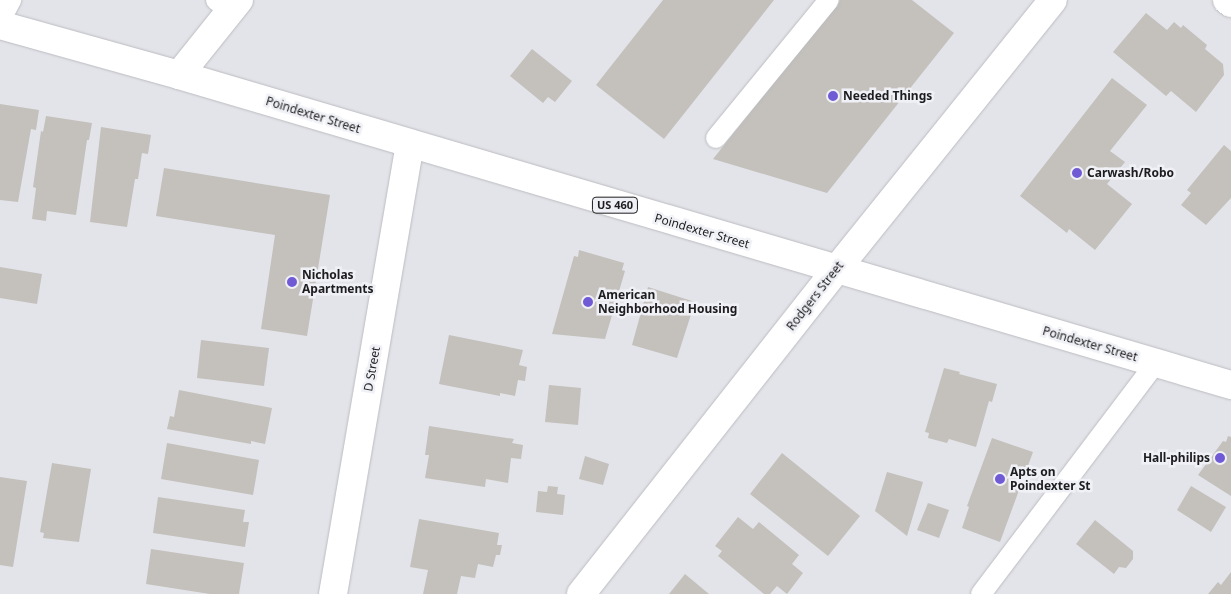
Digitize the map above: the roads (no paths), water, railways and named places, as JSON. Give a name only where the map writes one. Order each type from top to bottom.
[{"type":"street","name":"Rodgers Street","points":[[581,594],[1052,0]]},
{"type":"street","points":[[1227,0],[1231,4]]},
{"type":"street","points":[[179,75],[228,4]]},
{"type":"street","name":"Poindexter Street","points":[[0,25],[179,75],[410,145],[1231,385]]},
{"type":"street","name":"D Street","points":[[333,594],[410,145]]},
{"type":"lane","points":[[0,21],[11,0]]},
{"type":"lane","points":[[716,138],[828,0]]},
{"type":"lane","points":[[981,594],[1156,363]]},
{"type":"place","name":"Needed Things","points":[[833,96]]},
{"type":"place","name":"Carwash/Robo","points":[[1077,173]]},
{"type":"place","name":"Nicholas Apartments","points":[[292,282]]},
{"type":"place","name":"American Neighborhood Housing","points":[[588,302]]},
{"type":"place","name":"Hall-philips","points":[[1220,458]]},
{"type":"place","name":"Apts on Poindexter St","points":[[1000,479]]}]
